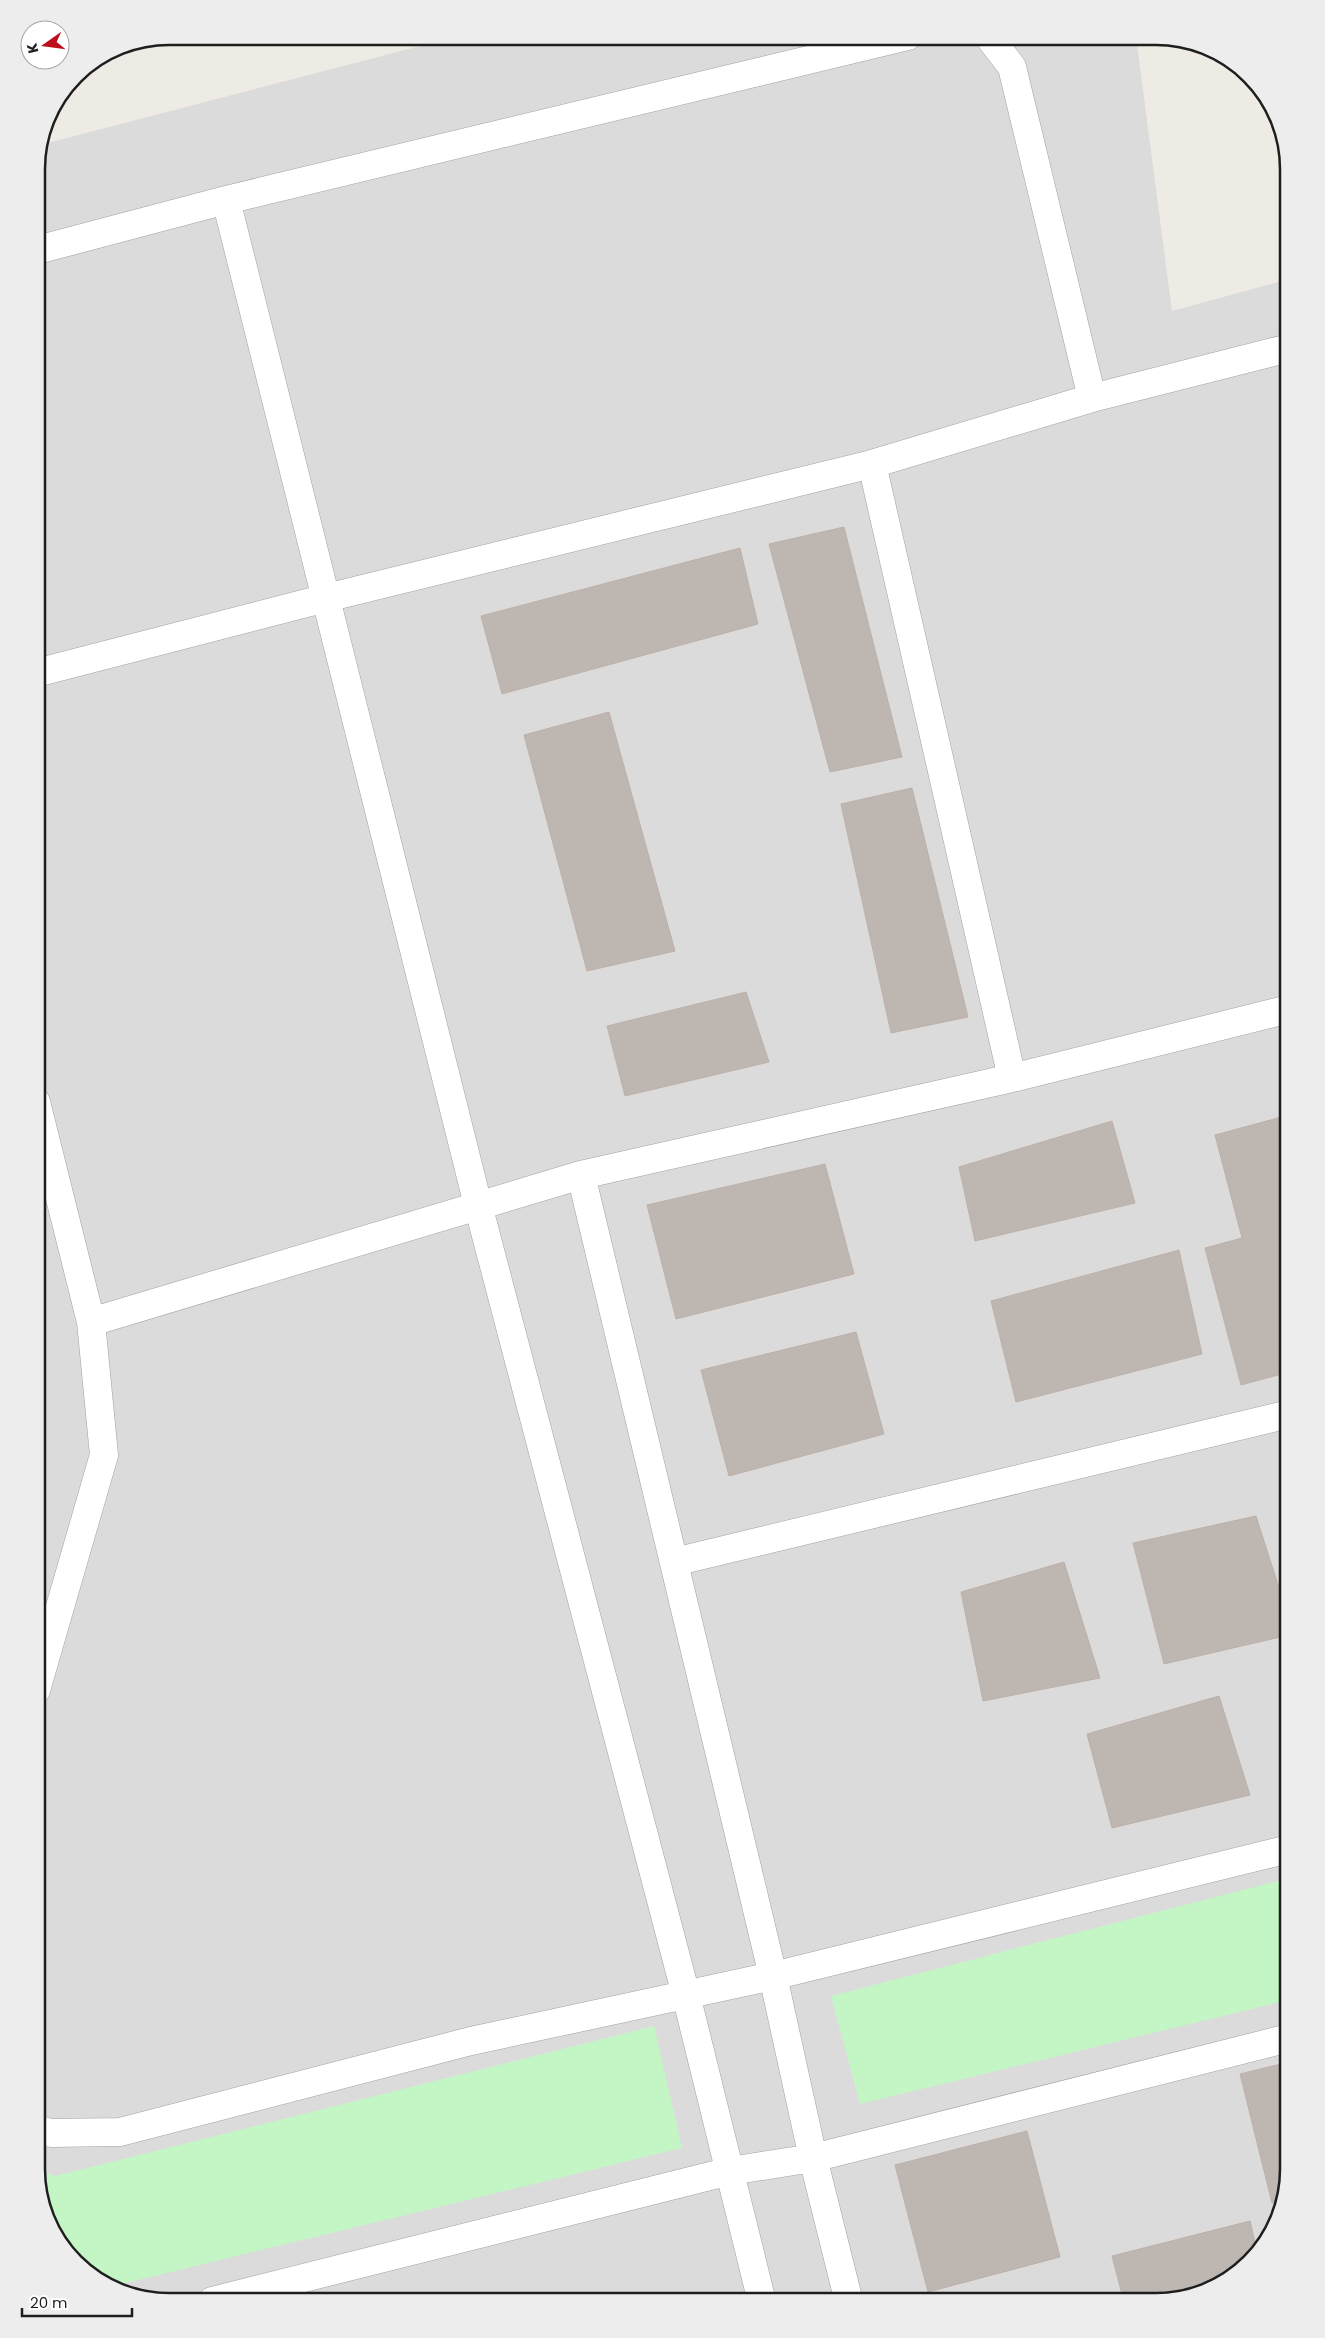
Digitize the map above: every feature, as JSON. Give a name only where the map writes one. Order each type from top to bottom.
[{"type":"street","points":[[45,248],[226,200],[871,45]]},
{"type":"street","points":[[996,45],[1012,67],[1092,398]]},
{"type":"street","points":[[226,200],[478,1205],[686,1995],[760,2293]]},
{"type":"street","points":[[45,671],[326,598],[872,464],[1092,398],[1280,350]]},
{"type":"street","points":[[872,464],[1012,1078]]},
{"type":"street","points":[[91,1322],[581,1175],[1012,1078],[1280,1011]]},
{"type":"street","points":[[45,1138],[91,1322],[104,1454],[45,1659]]},
{"type":"street","points":[[581,1175],[773,1976],[813,2158],[847,2293]]},
{"type":"street","points":[[674,1562],[1280,1416]]},
{"type":"street","points":[[45,2131],[52,2133],[120,2132],[471,2041],[773,1976],[1280,1851]]},
{"type":"street","points":[[248,2293],[730,2171],[813,2158],[1280,2040]]},
{"type":"shaded area","points":[[424,45],[1137,45],[1172,311],[1280,281],[1280,2170],[1276,2201],[1271,2217],[1259,2238],[1238,2262],[1211,2280],[1181,2291],[1156,2293],[160,2293],[144,2291],[129,2286],[100,2272],[76,2251],[54,2217],[46,2186],[45,2170],[45,160],[48,143]]},
{"type":"green space","points":[[1280,1880],[1280,2002],[860,2104],[831,1996]]},
{"type":"green space","points":[[654,2026],[682,2148],[123,2284],[100,2272],[87,2262],[66,2238],[54,2217],[46,2186],[45,2172],[55,2176]]},
{"type":"building","points":[[844,527],[902,757],[830,772],[769,544]]},
{"type":"building","points":[[740,548],[758,624],[502,694],[481,616]]},
{"type":"building","points":[[609,712],[675,951],[587,971],[524,735]]},
{"type":"building","points":[[912,788],[968,1017],[891,1033],[841,804]]},
{"type":"building","points":[[746,992],[769,1062],[625,1096],[607,1026]]},
{"type":"building","points":[[1280,1117],[1280,1374],[1241,1385],[1205,1248],[1242,1238],[1215,1135]]},
{"type":"building","points":[[1112,1121],[1135,1203],[975,1241],[959,1167]]},
{"type":"building","points":[[825,1164],[854,1274],[676,1319],[647,1205]]},
{"type":"building","points":[[1179,1250],[1202,1354],[1016,1402],[991,1301]]},
{"type":"building","points":[[856,1332],[884,1434],[729,1476],[701,1370]]},
{"type":"building","points":[[1256,1516],[1280,1591],[1280,1637],[1164,1664],[1133,1543]]},
{"type":"building","points":[[1064,1562],[1100,1678],[983,1701],[961,1592]]},
{"type":"building","points":[[1219,1696],[1250,1795],[1112,1828],[1087,1734]]},
{"type":"building","points":[[1280,2064],[1280,2170],[1276,2202],[1272,2203],[1240,2074]]},
{"type":"building","points":[[1027,2131],[1060,2257],[928,2292],[895,2165]]},
{"type":"building","points":[[1250,2221],[1255,2243],[1238,2262],[1225,2272],[1196,2286],[1173,2292],[1122,2293],[1112,2256]]}]
